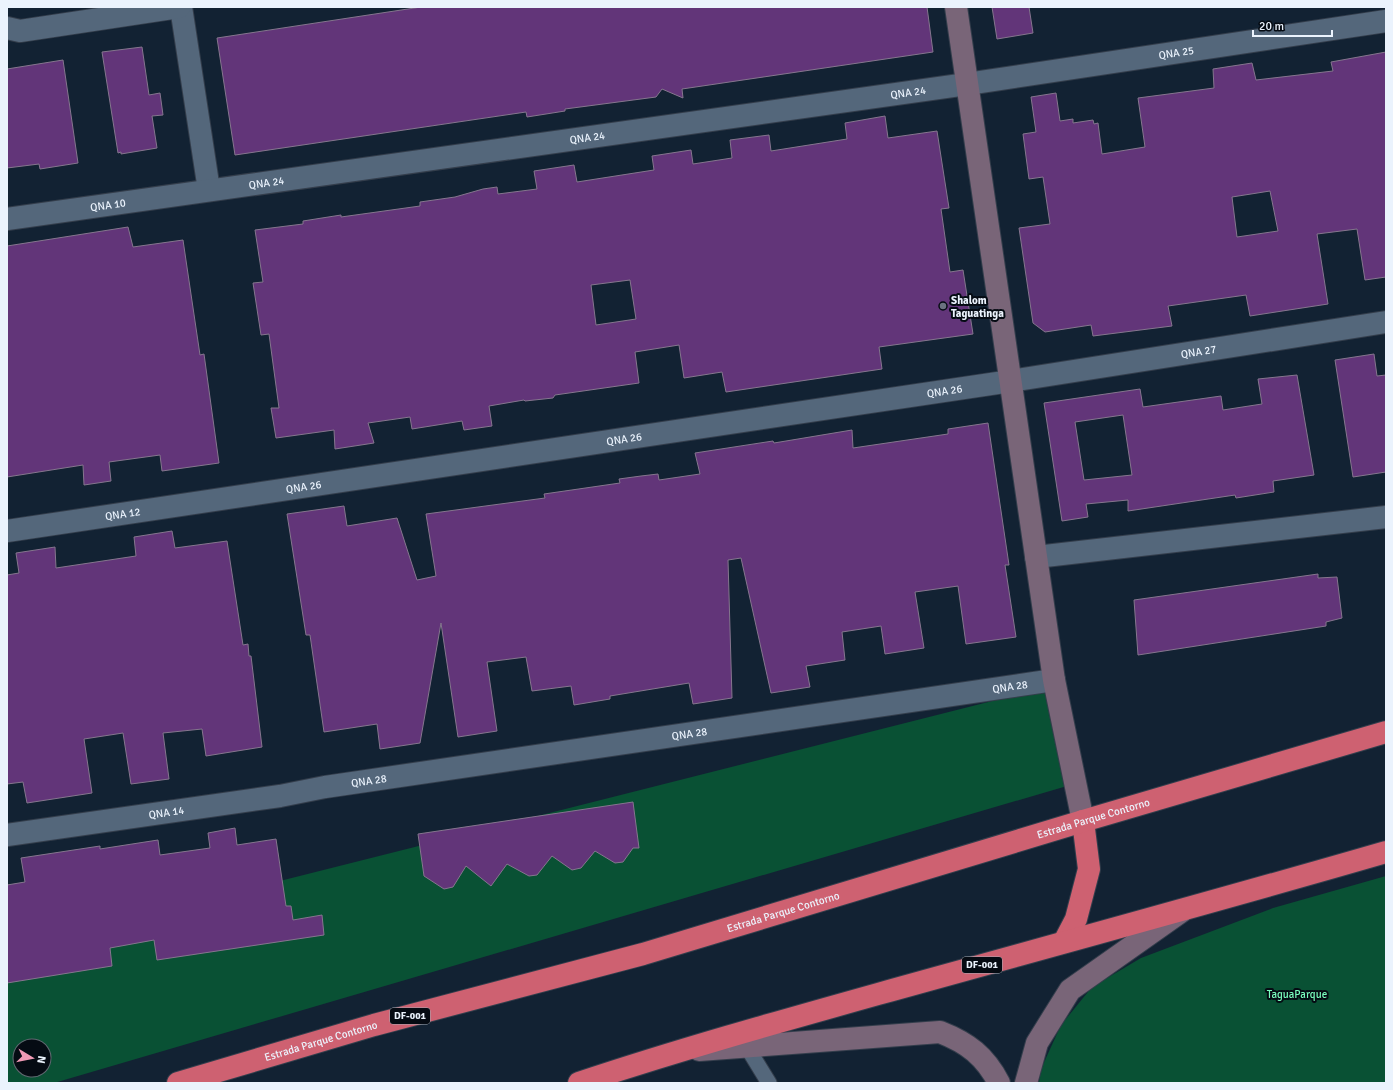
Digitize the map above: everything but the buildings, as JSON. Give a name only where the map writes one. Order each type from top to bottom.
[{"type":"highway","name":"Estrada Parque Contorno","points":[[178,1083],[374,1026],[643,954],[1083,821],[1386,732]]},
{"type":"highway","points":[[1064,942],[1076,919],[1089,869],[1083,821]]},
{"type":"highway","name":"DF-001","points":[[579,1083],[674,1052],[1064,942],[1182,911],[1386,852]]},
{"type":"street","points":[[7,28],[20,31],[180,7],[208,190]]},
{"type":"street","points":[[956,7],[1054,680],[1083,821]]},
{"type":"street","name":"QNA 25","points":[[967,84],[1386,21]]},
{"type":"street","name":"QNA 24","points":[[208,190],[967,84]]},
{"type":"street","name":"QNA 10","points":[[7,219],[208,190]]},
{"type":"street","name":"QNA 27","points":[[1011,381],[1386,322]]},
{"type":"street","name":"QNA 26","points":[[238,496],[1011,381]]},
{"type":"street","name":"QNA 12","points":[[7,531],[238,496]]},
{"type":"street","points":[[1036,558],[1386,517]]},
{"type":"street","name":"QNA 28","points":[[325,787],[1054,680]]},
{"type":"street","name":"QNA 14","points":[[7,834],[280,796],[325,787]]},
{"type":"street","points":[[1026,1083],[1037,1043],[1070,990],[1182,911]]},
{"type":"street","points":[[674,1052],[940,1032],[958,1039],[974,1049],[991,1067],[1000,1083]]},
{"type":"lane","points":[[746,1047],[768,1083]]},
{"type":"green space","points":[[1044,688],[1067,786],[54,1083],[7,1083],[7,950]]},
{"type":"green space","name":"TaguaParque","points":[[1386,876],[1386,1083],[1039,1083],[1041,1069],[1061,1025],[1092,987],[1141,958],[1273,908]]},
{"type":"place","name":"Shalom Taguatinga","points":[[943,306]]}]
